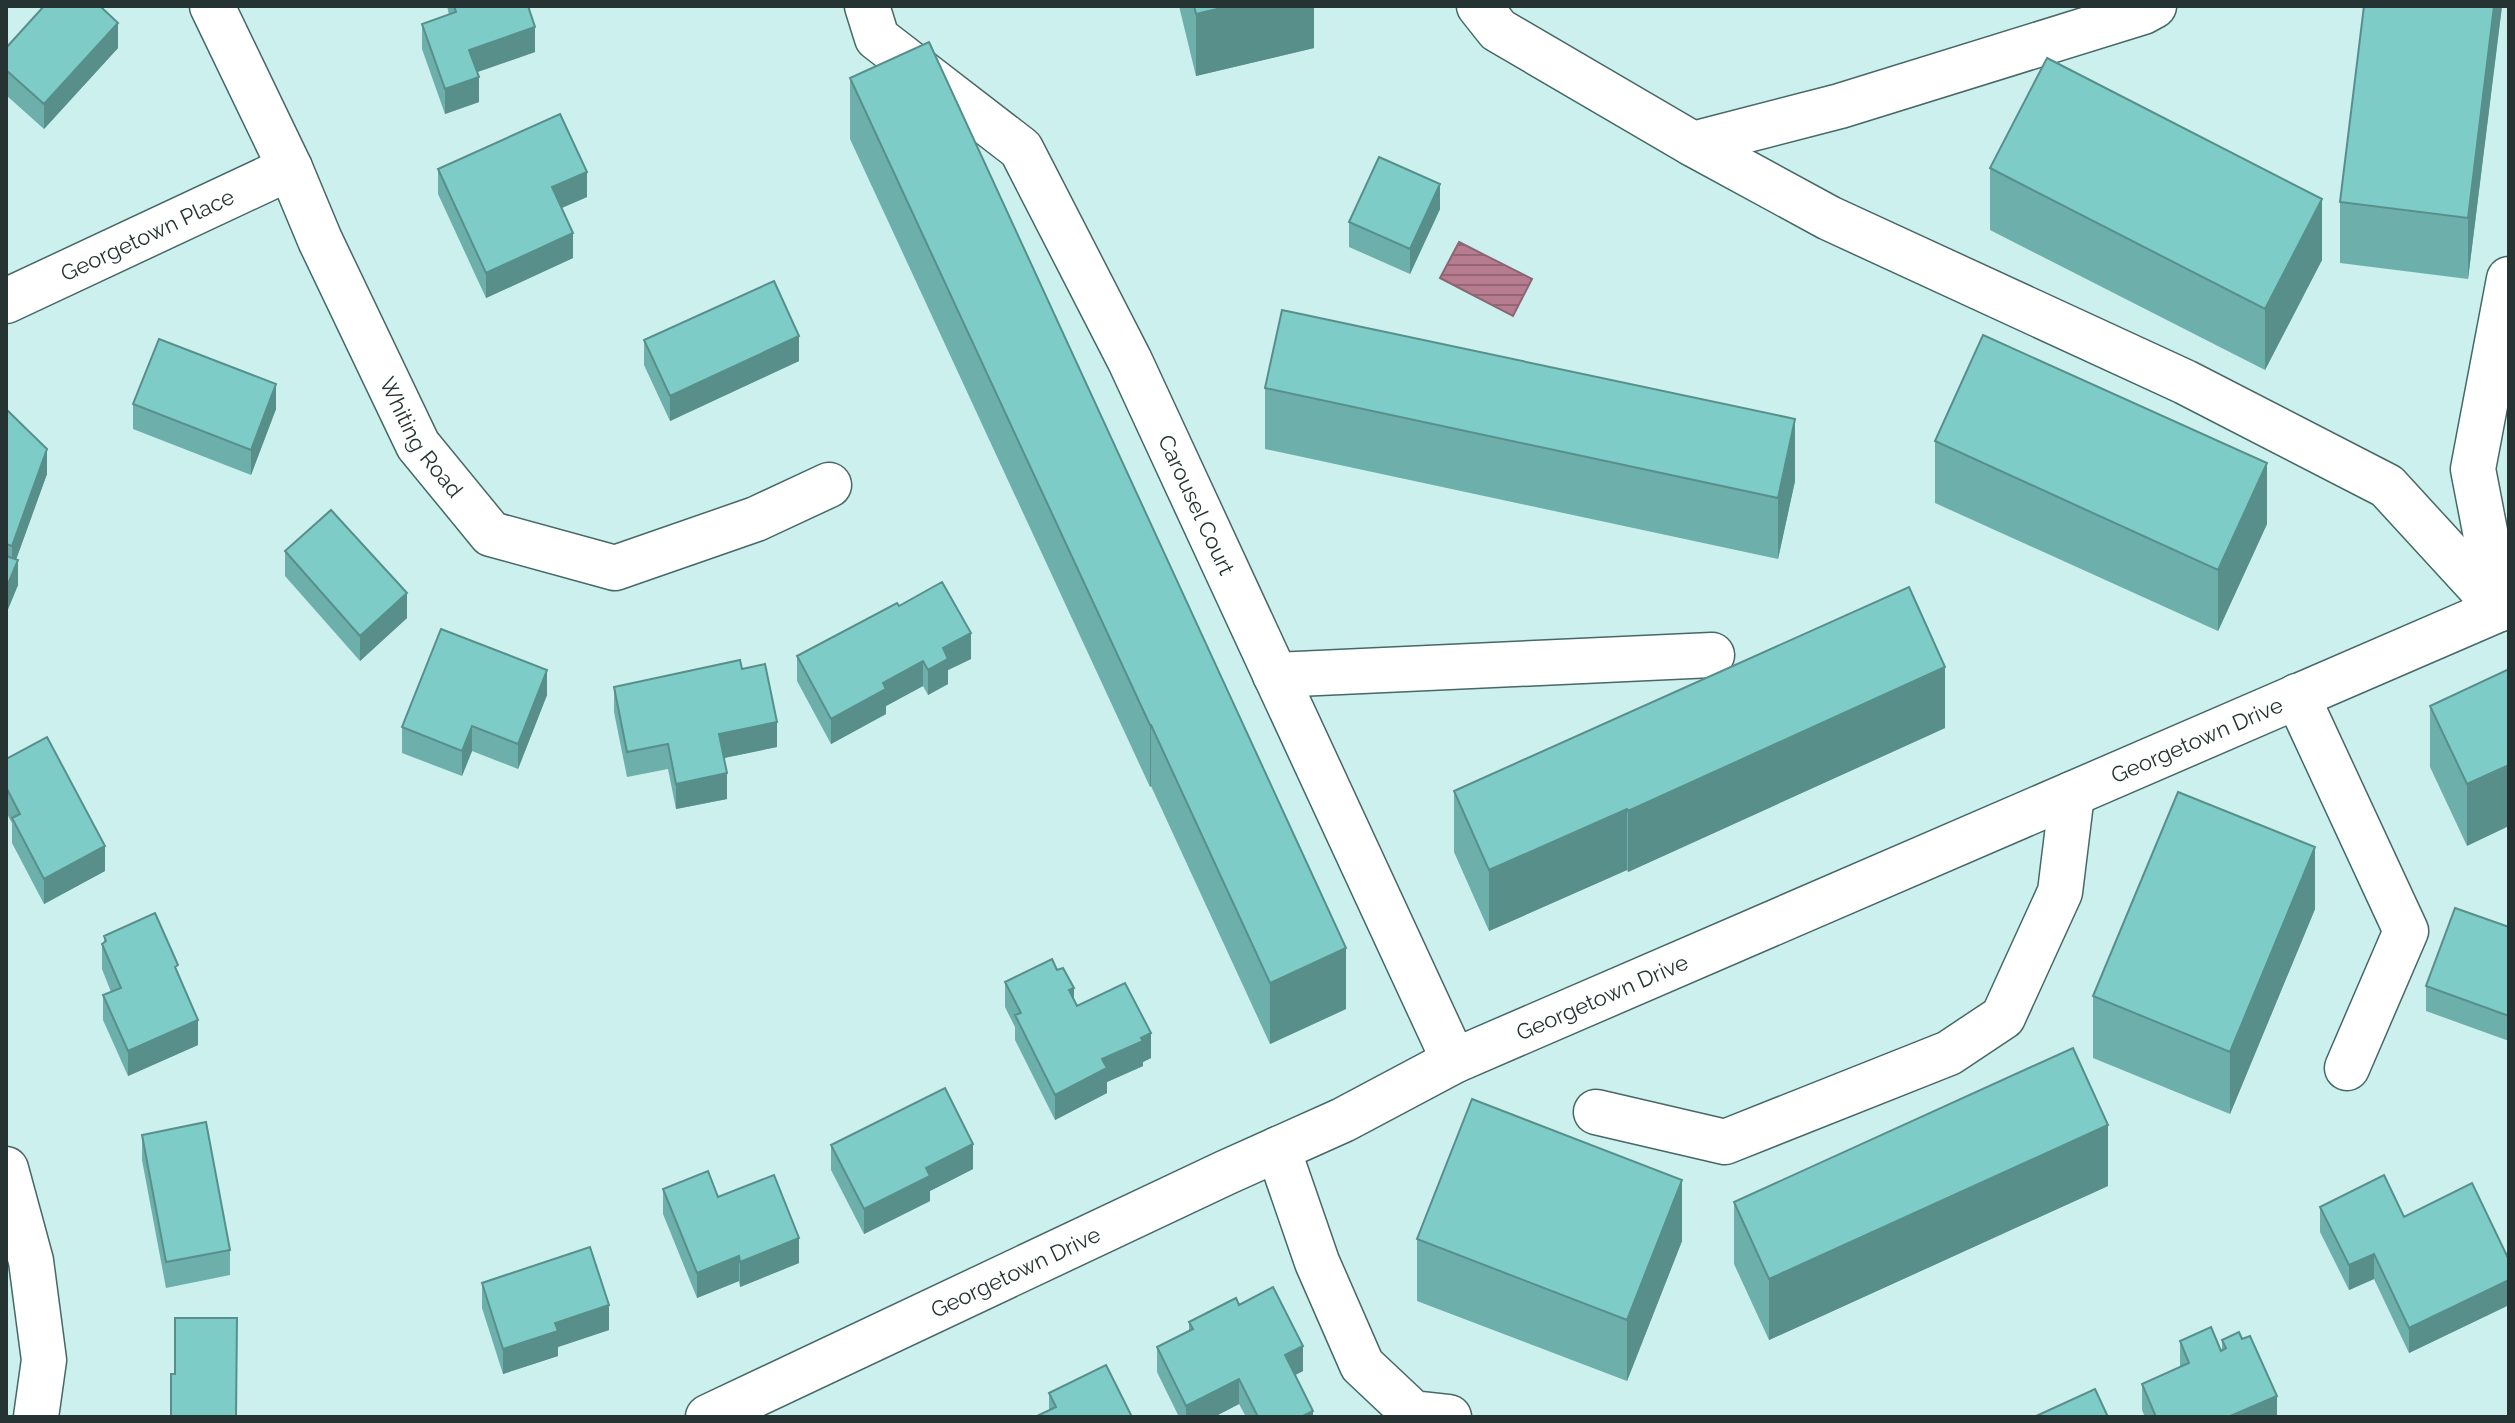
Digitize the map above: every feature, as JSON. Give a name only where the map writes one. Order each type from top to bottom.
[{"type":"street","name":"Whiting Road","points":[[212,6],[418,445],[491,534],[615,568],[756,519],[829,485]]},
{"type":"street","name":"Carousel Court","points":[[867,6],[877,38],[1021,149],[1130,361],[1454,1061]]},
{"type":"street","points":[[1479,6],[1498,30],[1693,144],[1829,218],[2185,382],[2387,486],[2504,607]]},
{"type":"street","points":[[1693,144],[1840,106],[2154,6]]},
{"type":"street","name":"Georgetown Place","points":[[6,301],[290,168]]},
{"type":"street","points":[[2504,607],[2473,469],[2509,279]]},
{"type":"street","name":"Georgetown Drive","points":[[708,1417],[1343,1120],[1454,1061],[2504,607]]},
{"type":"street","points":[[1275,675],[1712,655]]},
{"type":"street","points":[[2297,696],[2406,931],[2347,1068]]},
{"type":"street","points":[[1596,1112],[1725,1142],[1949,1053],[2003,1017],[2060,892],[2072,794]]},
{"type":"street","points":[[1278,1149],[1317,1262],[1362,1365],[1413,1413],[1449,1417]]},
{"type":"street","points":[[6,1169],[31,1261],[44,1360],[36,1417]]},
{"type":"shaded area","points":[[1459,242],[1532,279],[1513,316],[1440,278]]},
{"type":"building","points":[[44,6],[100,6],[118,23],[44,104],[6,70],[6,48]]},
{"type":"building","points":[[454,6],[528,6],[535,27],[469,50],[479,77],[445,89],[422,24],[456,12]]},
{"type":"building","points":[[1194,6],[1230,6],[1196,14]]},
{"type":"building","points":[[2364,6],[2494,6],[2468,218],[2340,202]]},
{"type":"building","points":[[929,42],[1346,948],[1270,983],[850,78]]},
{"type":"building","points":[[2047,58],[2322,199],[2265,309],[1990,168]]},
{"type":"building","points":[[560,114],[587,172],[552,187],[573,233],[486,273],[438,169]]},
{"type":"building","points":[[1379,157],[1440,184],[1410,249],[1349,222]]},
{"type":"building","points":[[774,281],[799,336],[670,396],[644,340]]},
{"type":"building","points":[[1282,310],[1795,419],[1778,498],[1265,388]]},
{"type":"building","points":[[1983,335],[2267,463],[2218,570],[1935,441]]},
{"type":"building","points":[[159,339],[276,384],[251,450],[133,404]]},
{"type":"building","points":[[8,411],[47,449],[12,546],[6,544]]},
{"type":"building","points":[[331,510],[407,593],[360,636],[285,551]]},
{"type":"building","points":[[6,556],[18,560],[6,589]]},
{"type":"building","points":[[942,582],[971,633],[943,648],[948,659],[928,670],[923,661],[883,683],[886,689],[831,719],[797,656]]},
{"type":"building","points":[[1909,587],[1945,667],[1628,811],[1489,870],[1454,791]]},
{"type":"building","points":[[441,629],[547,670],[518,744],[472,726],[462,751],[402,727]]},
{"type":"building","points":[[740,660],[742,669],[765,664],[777,722],[719,734],[727,773],[676,784],[668,744],[627,752],[614,687]]},
{"type":"building","points":[[2509,669],[2509,765],[2467,784],[2430,706]]},
{"type":"building","points":[[47,737],[105,846],[44,879],[12,818],[20,814],[6,787],[6,759]]},
{"type":"building","points":[[2178,792],[2315,847],[2230,1052],[2093,996]]},
{"type":"building","points":[[2455,908],[2509,927],[2509,1016],[2426,986]]},
{"type":"building","points":[[155,913],[198,1020],[128,1051],[103,995],[121,988],[102,944],[106,941],[104,936]]},
{"type":"building","points":[[1052,959],[1057,970],[1063,968],[1074,988],[1069,990],[1077,1006],[1125,983],[1151,1033],[1141,1038],[1143,1041],[1102,1059],[1107,1068],[1055,1095],[1015,1015],[1021,1013],[1005,982]]},
{"type":"building","points":[[2073,1048],[2108,1125],[1769,1279],[1734,1202]]},
{"type":"building","points":[[945,1088],[973,1144],[926,1168],[930,1176],[864,1209],[831,1145]]},
{"type":"building","points":[[1472,1099],[1682,1180],[1627,1320],[1417,1239]]},
{"type":"building","points":[[206,1122],[230,1250],[166,1262],[142,1135]]},
{"type":"building","points":[[708,1171],[718,1197],[774,1175],[799,1238],[740,1262],[739,1256],[697,1273],[663,1189]]},
{"type":"building","points":[[2384,1175],[2404,1217],[2472,1183],[2509,1260],[2509,1280],[2409,1328],[2374,1254],[2349,1265],[2320,1207]]},
{"type":"building","points":[[590,1247],[609,1305],[555,1323],[558,1331],[503,1349],[482,1283]]},
{"type":"building","points":[[1273,1287],[1303,1346],[1285,1355],[1313,1411],[1301,1417],[1258,1417],[1239,1379],[1186,1406],[1157,1347],[1193,1329],[1189,1322],[1236,1298],[1239,1305]]},
{"type":"building","points":[[175,1318],[237,1318],[236,1417],[171,1417]]},
{"type":"building","points":[[2211,1327],[2221,1351],[2226,1348],[2222,1340],[2239,1332],[2242,1339],[2250,1336],[2277,1396],[2228,1417],[2156,1417],[2142,1384],[2189,1363],[2180,1341]]},
{"type":"building","points":[[1106,1365],[1132,1417],[1035,1417],[1056,1407],[1049,1393]]},
{"type":"building","points":[[2095,1389],[2108,1417],[2034,1417]]}]
